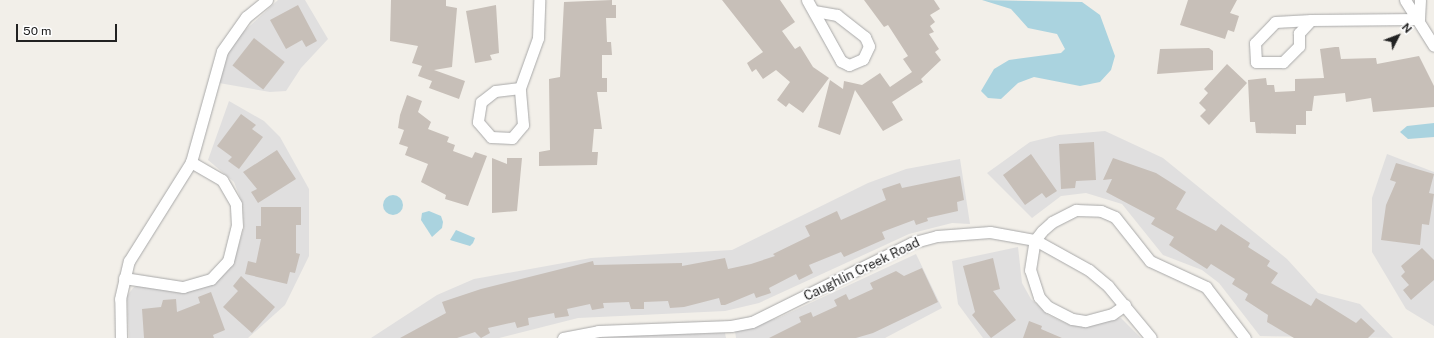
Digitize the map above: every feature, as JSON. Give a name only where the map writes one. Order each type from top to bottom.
[{"type":"street","points":[[121,338],[120,299],[124,278],[139,242],[191,162],[222,50],[246,17],[267,0]]},
{"type":"street","points":[[520,88],[495,91],[481,102],[478,122],[491,137],[512,138],[523,125],[520,88],[538,38],[539,0]]},
{"type":"street","points":[[807,0],[815,11],[841,61],[849,65],[863,59],[869,46],[865,37],[837,14],[815,11]]},
{"type":"street","points":[[1405,0],[1419,19],[1434,46]]},
{"type":"street","points":[[1419,19],[1420,0]]},
{"type":"street","points":[[1311,20],[1299,33],[1298,46],[1283,62],[1256,62],[1254,43],[1275,22],[1311,20],[1419,19]]},
{"type":"street","points":[[124,278],[183,287],[210,279],[228,261],[237,226],[236,204],[222,180],[191,162]]},
{"type":"street","points":[[1125,305],[1112,314],[1085,321],[1072,319],[1048,307],[1039,297],[1031,276],[1036,240],[1052,222],[1076,210],[1101,211],[1115,217],[1150,261],[1206,287],[1245,338]]},
{"type":"street","name":"Caughlin Creek Road","points":[[563,338],[598,331],[724,327],[752,322],[911,243],[937,236],[990,232],[1036,240],[1089,270],[1125,305],[1151,338]]},
{"type":"shaded area","points":[[278,0],[305,0],[328,39],[301,68],[286,91],[270,92],[219,83],[229,51],[239,36]]},
{"type":"shaded area","points":[[229,101],[264,121],[280,137],[309,189],[309,256],[285,305],[248,338],[129,338],[127,296],[133,288],[139,284],[181,293],[205,287],[235,257],[244,228],[243,205],[234,182],[208,160]]},
{"type":"shaded area","points":[[1105,131],[1163,158],[1287,259],[1318,293],[1360,304],[1393,338],[1260,336],[1219,283],[1202,270],[1163,255],[1122,204],[1086,193],[1061,196],[1032,218],[987,173],[1030,142],[1059,135]]},
{"type":"shaded area","points":[[1387,154],[1434,172],[1434,326],[1406,309],[1372,252],[1372,198]]},
{"type":"shaded area","points":[[960,159],[970,224],[952,223],[909,234],[759,303],[725,311],[578,318],[499,338],[371,338],[437,295],[474,279],[591,258],[732,250],[868,183],[906,169]]},
{"type":"shaded area","points":[[1018,247],[1022,283],[1031,299],[1048,315],[1070,325],[1121,318],[1141,338],[983,338],[958,304],[952,261]]},
{"type":"shaded area","points":[[916,254],[942,308],[885,338],[736,338],[735,331],[778,318]]},
{"type":"shaded area","points":[[725,333],[726,338],[585,338],[613,335]]},
{"type":"water","points":[[982,0],[1082,2],[1100,15],[1115,56],[1111,70],[1100,82],[1080,86],[1034,77],[1018,83],[1001,99],[988,98],[981,91],[994,69],[1009,60],[1061,53],[1065,49],[1057,34],[1028,28],[1011,9]]},
{"type":"water","points":[[1434,123],[1434,137],[1408,139],[1400,132],[1407,126]]},
{"type":"water","points":[[393,195],[400,198],[403,205],[400,212],[393,215],[386,212],[383,205],[386,198]]},
{"type":"water","points":[[429,211],[441,216],[443,222],[442,228],[432,237],[421,220],[422,213]]},
{"type":"water","points":[[456,230],[475,238],[473,243],[470,246],[450,240]]},
{"type":"building","points":[[391,0],[446,0],[446,6],[457,8],[452,67],[434,70],[465,81],[459,99],[429,88],[432,81],[418,76],[422,66],[412,63],[418,46],[390,41]]},
{"type":"building","points":[[612,0],[612,5],[616,5],[616,18],[606,18],[607,42],[611,42],[612,55],[602,55],[602,78],[607,78],[607,92],[597,92],[602,129],[594,129],[592,152],[598,152],[597,165],[539,166],[539,152],[550,150],[549,79],[560,77],[564,2]]},
{"type":"building","points":[[722,0],[780,0],[795,22],[782,31],[795,49],[800,46],[813,67],[829,78],[803,113],[789,103],[786,107],[777,100],[790,82],[776,70],[763,79],[756,69],[752,72],[747,63],[763,52]]},
{"type":"building","points":[[864,0],[934,0],[940,9],[930,15],[935,22],[930,26],[934,32],[929,34],[939,49],[935,52],[941,60],[921,79],[923,82],[892,102],[903,120],[883,131],[855,90],[840,135],[818,127],[830,80],[843,89],[844,81],[862,85],[880,73],[890,87],[912,72],[903,59],[908,56],[888,25],[884,27]]},
{"type":"building","points":[[1188,0],[1237,0],[1230,13],[1239,16],[1234,32],[1228,30],[1225,39],[1180,25]]},
{"type":"building","points":[[298,5],[317,41],[306,47],[302,40],[286,49],[270,20]]},
{"type":"building","points":[[496,5],[499,53],[490,55],[492,60],[475,63],[466,11]]},
{"type":"building","points":[[254,38],[285,62],[263,90],[232,66]]},
{"type":"building","points":[[1339,47],[1341,59],[1376,58],[1377,64],[1419,56],[1434,86],[1434,107],[1373,112],[1371,98],[1346,102],[1345,93],[1314,96],[1312,111],[1306,111],[1306,125],[1296,125],[1296,134],[1256,133],[1255,122],[1250,122],[1248,80],[1266,78],[1267,85],[1274,85],[1275,92],[1295,91],[1295,79],[1324,78],[1320,49]]},
{"type":"building","points":[[1209,48],[1213,51],[1213,70],[1157,74],[1160,49]]},
{"type":"building","points":[[1227,64],[1247,83],[1209,125],[1200,116],[1206,110],[1199,103],[1208,93],[1204,89]]},
{"type":"building","points":[[407,95],[422,101],[418,112],[431,122],[428,129],[449,137],[447,142],[455,145],[453,151],[472,158],[475,152],[487,156],[468,206],[445,199],[446,195],[421,182],[428,164],[405,155],[408,147],[399,144],[404,130],[398,128],[400,115]]},
{"type":"building","points":[[241,114],[256,125],[252,129],[263,137],[239,169],[228,161],[232,157],[217,146]]},
{"type":"building","points":[[1094,142],[1096,180],[1076,181],[1075,188],[1061,189],[1059,144]]},
{"type":"building","points":[[277,150],[296,179],[258,203],[251,192],[257,189],[243,172]]},
{"type":"building","points":[[1031,154],[1057,191],[1046,198],[1042,193],[1025,205],[1003,175]]},
{"type":"building","points":[[492,158],[507,164],[507,158],[522,158],[517,211],[492,213]]},
{"type":"building","points":[[1113,158],[1156,173],[1186,192],[1176,209],[1216,231],[1221,224],[1250,243],[1248,247],[1270,261],[1267,266],[1278,273],[1271,283],[1311,306],[1316,298],[1356,323],[1361,318],[1375,331],[1368,338],[1294,338],[1267,322],[1268,315],[1245,300],[1248,294],[1232,284],[1235,279],[1211,264],[1207,269],[1169,245],[1174,237],[1151,224],[1155,218],[1106,192],[1112,179],[1103,180]]},
{"type":"building","points":[[1396,163],[1434,174],[1429,193],[1434,194],[1429,225],[1422,224],[1420,245],[1381,240],[1386,205],[1396,182],[1390,180]]},
{"type":"building","points":[[960,176],[964,200],[957,202],[958,211],[927,218],[928,221],[916,225],[914,220],[882,232],[885,239],[844,257],[841,252],[809,265],[813,273],[799,280],[796,274],[769,288],[771,293],[756,298],[754,293],[725,305],[721,305],[719,298],[684,307],[670,308],[668,301],[644,302],[644,309],[631,309],[629,302],[603,303],[604,308],[592,310],[590,304],[567,309],[569,316],[555,318],[554,313],[528,318],[529,325],[517,328],[515,322],[488,328],[490,333],[481,338],[475,332],[457,338],[400,338],[446,313],[442,302],[481,289],[593,261],[594,265],[682,263],[682,266],[725,258],[728,269],[751,264],[775,256],[773,254],[810,236],[805,226],[837,211],[841,220],[886,200],[882,189],[900,183],[902,188]]},
{"type":"building","points":[[261,207],[301,207],[301,225],[296,225],[296,253],[300,254],[295,273],[290,272],[287,284],[245,274],[248,261],[256,263],[261,239],[256,239],[256,226],[261,226]]},
{"type":"building","points":[[1422,248],[1434,260],[1434,280],[1411,300],[1403,290],[1409,285],[1401,276],[1405,272],[1401,266]]},
{"type":"building","points":[[993,258],[1000,289],[993,291],[1016,320],[991,338],[972,315],[975,312],[963,266]]},
{"type":"building","points":[[922,268],[938,302],[873,333],[856,338],[769,338],[801,322],[799,317],[811,312],[813,317],[837,306],[834,300],[846,294],[849,300],[873,289],[870,283],[896,271],[904,276]]},
{"type":"building","points":[[241,276],[275,307],[252,333],[223,307],[238,291],[233,286]]},
{"type":"building","points":[[211,292],[225,330],[213,335],[214,338],[144,338],[142,309],[161,307],[163,300],[176,299],[177,312],[200,303],[198,297]]},
{"type":"building","points":[[1029,321],[1042,326],[1041,329],[1062,338],[1023,338]]}]
